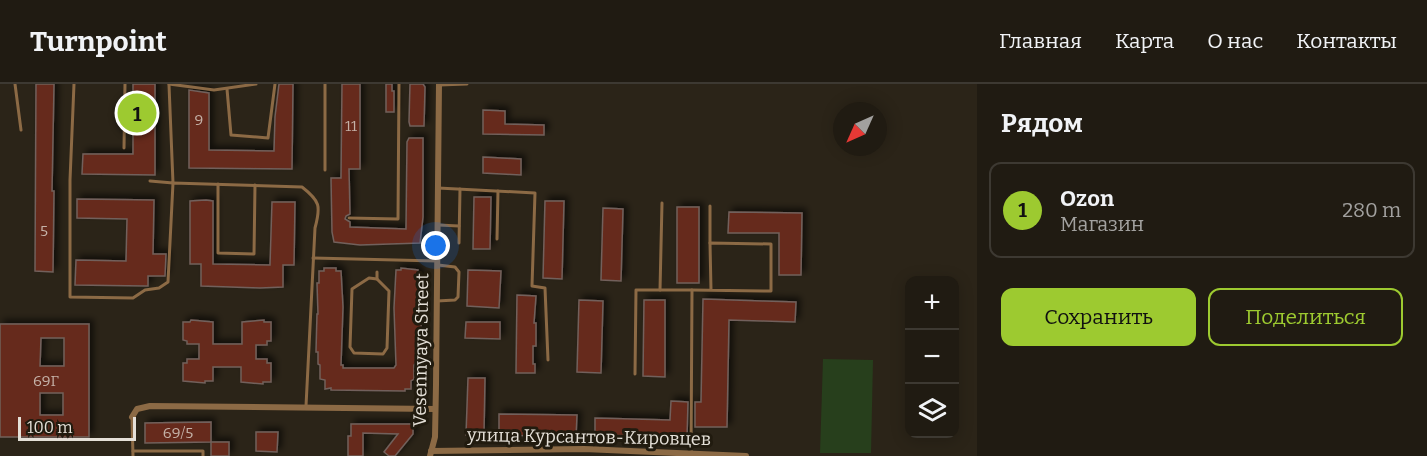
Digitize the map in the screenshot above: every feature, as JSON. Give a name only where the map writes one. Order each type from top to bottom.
[{"type":"street","name":"Vesennyaya Street","points":[[435,437],[439,84]]},
{"type":"street","points":[[132,417],[137,409],[150,406],[435,409]]},
{"type":"street","name":"улица Курсантов-Кировцев","points":[[435,437],[431,453],[450,450],[584,448],[746,456]]},
{"type":"lane","points":[[15,84],[21,130]]},
{"type":"lane","points":[[74,84],[70,180],[70,297],[132,298],[145,290],[159,288],[168,282],[173,183],[169,85],[214,90],[256,84]]},
{"type":"lane","points":[[124,148],[125,84]]},
{"type":"lane","points":[[227,89],[231,135],[268,138],[275,84]]},
{"type":"lane","points":[[325,84],[325,170]]},
{"type":"lane","points":[[349,218],[398,219],[399,84]]},
{"type":"lane","points":[[439,84],[467,84]]},
{"type":"lane","points":[[150,181],[302,187],[315,196],[320,210],[315,228],[306,408]]},
{"type":"lane","points":[[218,184],[218,253],[254,254],[255,185]]},
{"type":"lane","points":[[438,188],[535,193],[532,286],[545,288],[548,360]]},
{"type":"lane","points":[[459,243],[460,189]]},
{"type":"lane","points":[[497,239],[498,191]]},
{"type":"lane","points":[[660,290],[662,203]]},
{"type":"lane","points":[[710,206],[711,290]]},
{"type":"lane","points":[[438,225],[459,226]]},
{"type":"lane","points":[[635,374],[636,290],[771,291],[771,244],[710,243]]},
{"type":"lane","points":[[313,258],[437,263],[455,267],[459,272],[458,297],[455,300],[437,301]]},
{"type":"lane","points":[[369,272],[369,278]]},
{"type":"lane","points":[[377,272],[377,279]]},
{"type":"lane","points":[[369,278],[377,279],[389,291],[387,348],[383,354],[354,353],[350,347],[352,289],[369,278]]},
{"type":"lane","points":[[691,454],[692,290]]},
{"type":"lane","points":[[132,417],[133,456]]},
{"type":"lane","points":[[133,450],[204,451],[203,456]]},
{"type":"lane","points":[[446,456],[450,450]]},
{"type":"green space","points":[[823,359],[873,360],[871,453],[820,453]]},
{"type":"building","points":[[36,84],[54,84],[53,272],[35,271]]},
{"type":"building","points":[[133,84],[155,84],[155,175],[82,174],[83,154],[133,154]]},
{"type":"building","points":[[279,84],[293,84],[292,169],[189,168],[189,90],[209,93],[209,150],[274,151]]},
{"type":"building","points":[[342,84],[360,84],[360,169],[349,169],[350,214],[345,219],[350,222],[350,227],[406,229],[407,142],[409,138],[423,138],[423,217],[420,243],[360,245],[334,242],[331,178],[341,178]]},
{"type":"building","points":[[386,84],[392,84],[392,91],[394,91],[394,112],[386,112]]},
{"type":"building","points":[[410,84],[423,84],[425,87],[424,126],[410,126]]},
{"type":"building","points":[[483,110],[505,111],[505,124],[544,125],[544,135],[483,134]]},
{"type":"building","points":[[483,157],[521,159],[521,175],[483,173]]},
{"type":"building","points":[[474,197],[491,197],[490,249],[473,249]]},
{"type":"building","points":[[77,199],[154,200],[153,254],[166,254],[165,276],[148,276],[148,286],[75,285],[76,260],[126,261],[127,219],[77,218]]},
{"type":"building","points":[[190,201],[213,201],[213,264],[270,265],[272,202],[295,202],[294,265],[283,265],[283,287],[201,286],[201,264],[190,264]]},
{"type":"building","points":[[545,201],[564,201],[562,279],[543,278]]},
{"type":"building","points":[[677,207],[699,207],[699,283],[677,283]]},
{"type":"building","points":[[603,208],[623,209],[621,281],[601,280]]},
{"type":"building","points":[[729,212],[802,213],[801,275],[779,275],[779,233],[728,233]]},
{"type":"building","points":[[324,268],[336,268],[336,271],[341,271],[343,307],[341,365],[343,368],[394,368],[396,365],[394,308],[396,270],[401,270],[401,268],[418,270],[418,275],[421,275],[421,356],[418,356],[418,361],[414,365],[411,389],[405,389],[405,391],[325,389],[325,380],[320,379],[320,365],[318,364],[318,352],[316,352],[317,283],[319,283],[319,271],[324,271]]},
{"type":"building","points":[[468,270],[501,271],[499,308],[467,306]]},
{"type":"building","points":[[517,295],[536,296],[534,323],[536,323],[536,346],[533,346],[535,373],[516,373]]},
{"type":"building","points":[[703,299],[796,302],[795,322],[729,320],[727,427],[695,427],[695,402],[701,402]]},
{"type":"building","points":[[579,300],[603,301],[601,373],[577,372]]},
{"type":"building","points":[[644,300],[665,300],[665,377],[643,376]]},
{"type":"building","points":[[191,320],[213,322],[213,344],[242,344],[242,322],[264,320],[264,322],[271,322],[271,341],[267,341],[267,345],[256,345],[256,359],[267,359],[267,363],[271,363],[271,382],[263,382],[263,384],[241,382],[241,367],[213,367],[213,381],[205,381],[205,383],[183,381],[183,363],[187,363],[187,359],[199,359],[199,344],[187,344],[187,341],[183,340],[183,322]]},
{"type":"building","points":[[466,322],[500,322],[500,339],[465,338]]},
{"type":"building","points":[[0,324],[89,324],[89,437],[0,437]],"holes":[[[41,338],[64,338],[64,366],[40,366]],[[40,393],[63,393],[63,415],[40,415]]]},
{"type":"building","points":[[468,378],[485,378],[484,433],[477,432],[477,435],[466,435]]},
{"type":"building","points":[[671,401],[688,402],[687,437],[595,435],[595,418],[670,420]]},
{"type":"building","points":[[499,414],[577,415],[576,437],[499,435]]},
{"type":"building","points":[[211,422],[211,442],[145,443],[145,423]]},
{"type":"building","points":[[351,424],[413,424],[413,434],[395,456],[389,456],[384,452],[398,434],[363,433],[363,456],[348,456],[348,436],[351,436]]},
{"type":"building","points":[[256,432],[278,432],[277,452],[256,451]]},
{"type":"building","points":[[211,442],[229,442],[229,456],[211,456]]},
{"type":"place","name":"Ozon","points":[[137,113]]}]
